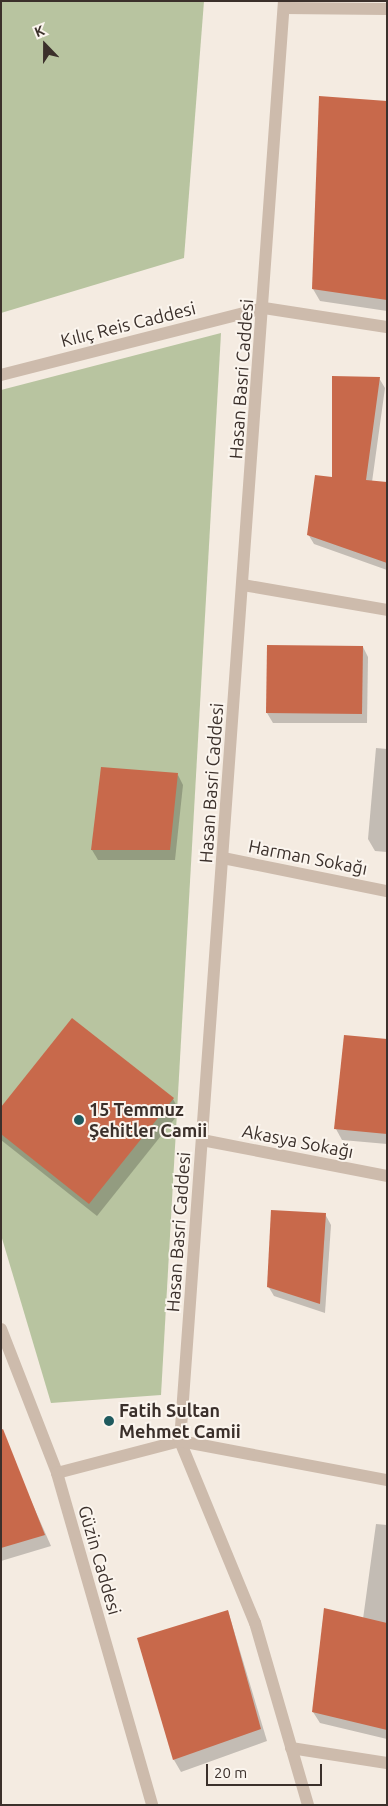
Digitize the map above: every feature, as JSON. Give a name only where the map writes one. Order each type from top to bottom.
[{"type":"street","points":[[284,4],[387,9]]},
{"type":"street","name":"Hasan Basri Caddesi","points":[[180,1441],[264,308],[284,4]]},
{"type":"street","points":[[264,308],[387,326]]},
{"type":"street","name":"Kılıç Reis Caddesi","points":[[1,375],[264,308]]},
{"type":"street","points":[[243,585],[387,610]]},
{"type":"street","name":"Harman Sokağı","points":[[223,858],[387,891]]},
{"type":"street","name":"Akasya Sokağı","points":[[202,1140],[387,1176]]},
{"type":"street","name":"Güzin Caddesi","points":[[1,1329],[57,1473],[152,1805]]},
{"type":"street","points":[[180,1441],[255,1623],[308,1805]]},
{"type":"street","points":[[57,1473],[180,1441],[387,1480]]},
{"type":"street","points":[[291,1748],[387,1763]]},
{"type":"green space","points":[[1,1],[204,1],[184,258],[1,313]]},
{"type":"green space","points":[[221,333],[161,1395],[51,1403],[1,1235],[1,390]]},
{"type":"building","points":[[319,96],[387,101],[387,300],[312,289]]},
{"type":"building","points":[[332,376],[380,377],[366,480],[387,482],[387,563],[307,535],[315,475],[332,477]]},
{"type":"building","points":[[267,645],[363,646],[362,714],[266,713]]},
{"type":"building","points":[[101,767],[178,773],[170,850],[91,850]]},
{"type":"building","name":"15 Temmuz Şehitler Camii","points":[[72,1018],[174,1098],[89,1204],[1,1134],[1,1107]]},
{"type":"building","points":[[344,1035],[387,1039],[387,1134],[334,1129]]},
{"type":"building","points":[[271,1210],[326,1213],[320,1304],[267,1287]]},
{"type":"building","points":[[3,1429],[45,1535],[1,1548],[1,1430]]},
{"type":"building","points":[[324,1608],[387,1623],[387,1730],[312,1712]]},
{"type":"building","points":[[228,1610],[261,1729],[173,1760],[137,1638]]},
{"type":"place","name":"15 Temmuz Şehitler Camii","points":[[79,1120]]},
{"type":"place","name":"Fatih Sultan Mehmet Camii","points":[[109,1421]]}]
